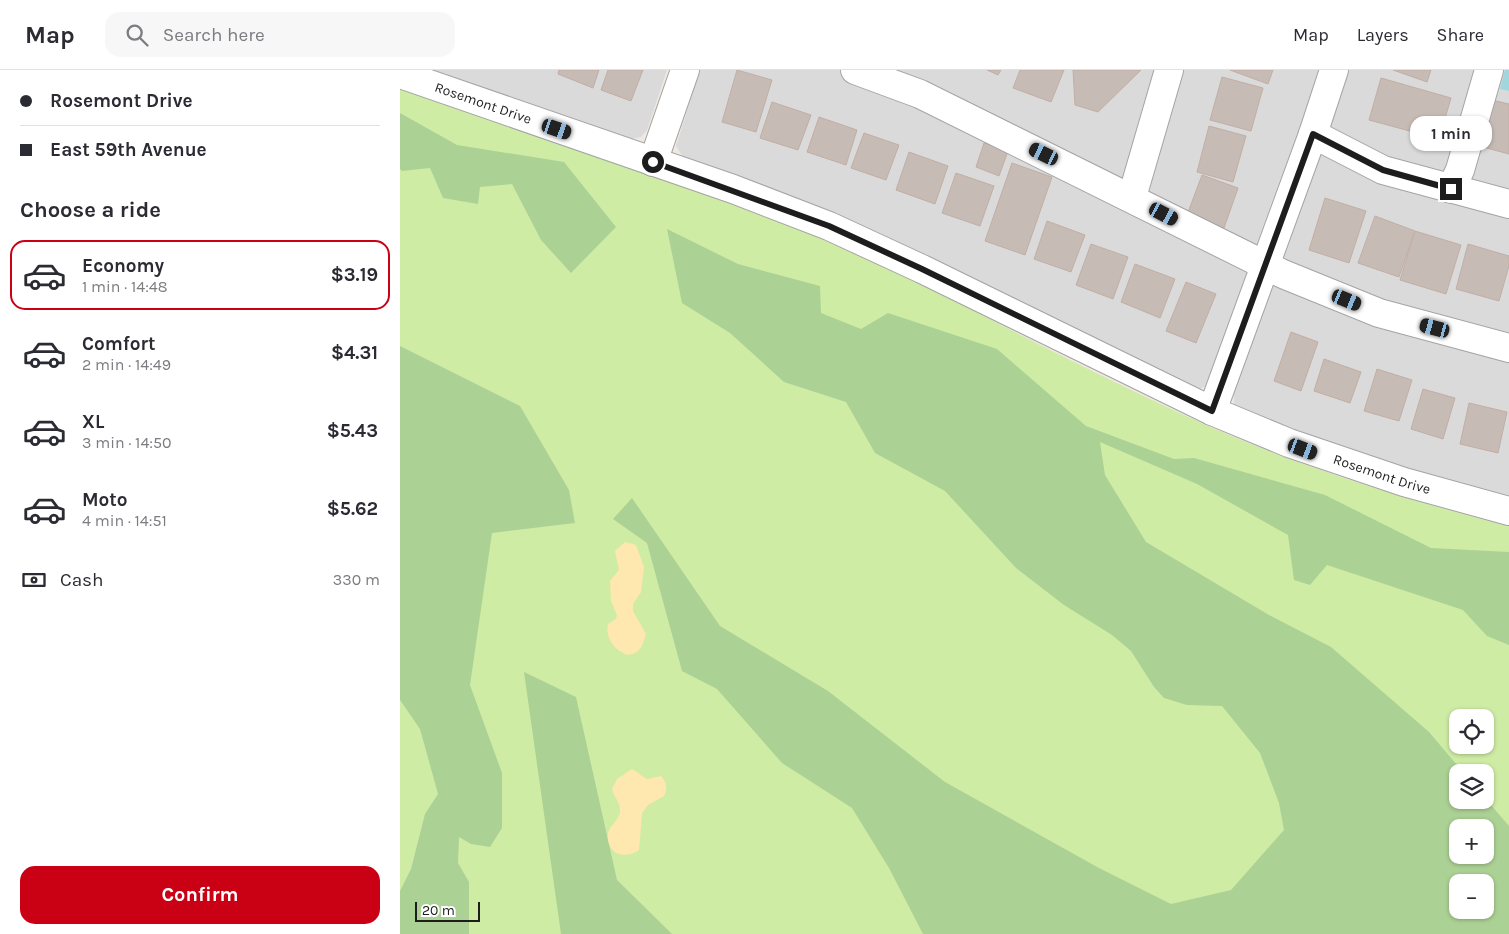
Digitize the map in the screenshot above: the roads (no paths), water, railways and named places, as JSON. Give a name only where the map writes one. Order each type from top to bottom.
[{"type":"street","points":[[653,162],[685,70]]},
{"type":"street","points":[[855,70],[920,94],[1132,197],[1265,266],[1379,313],[1509,348]]},
{"type":"street","points":[[1132,197],[1169,70]]},
{"type":"street","points":[[1212,411],[1313,134],[1334,70]]},
{"type":"street","points":[[1451,189],[1460,170],[1489,70]]},
{"type":"street","name":"Rosemont Drive","points":[[400,74],[653,162],[829,226],[922,269],[1212,411],[1332,460],[1509,511]]},
{"type":"street","points":[[1313,134],[1383,170],[1509,204]]},
{"type":"water","points":[[1505,70],[1509,70],[1509,91],[1500,89]]}]
